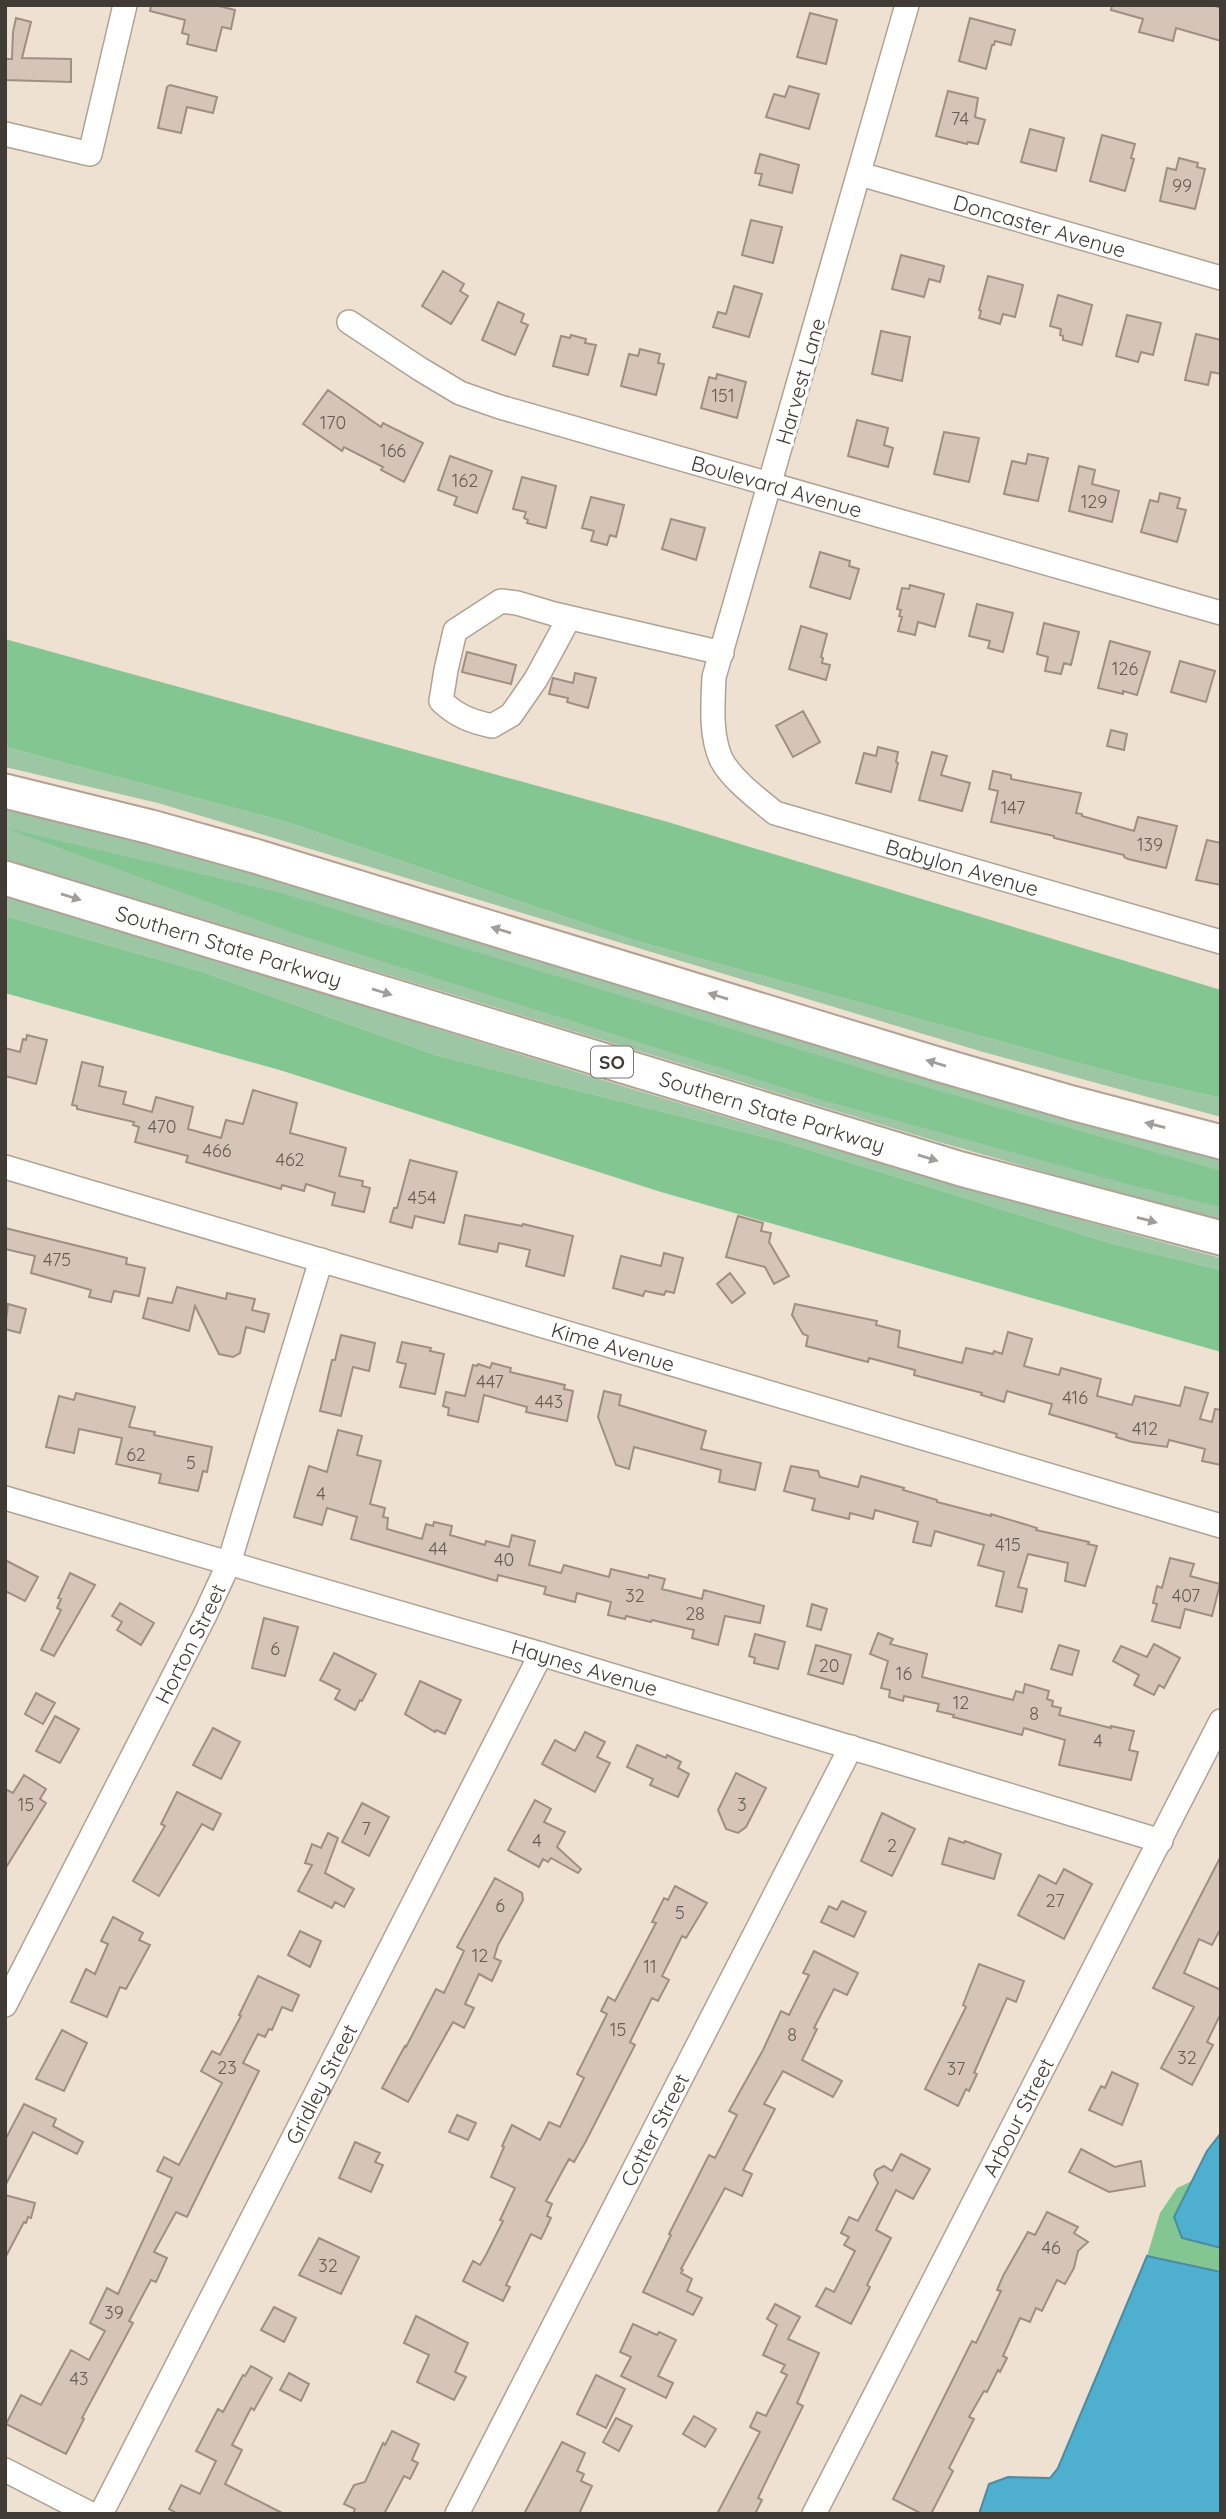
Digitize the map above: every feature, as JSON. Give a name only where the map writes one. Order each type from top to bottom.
[{"type":"highway","points":[[5,791],[245,853],[934,1063],[1221,1142]]},
{"type":"highway","name":"Southern State Parkway","points":[[5,878],[961,1169],[1221,1238]]},
{"type":"street","points":[[5,134],[90,154],[125,5]]},
{"type":"street","name":"Harvest Lane","points":[[721,759],[712,722],[714,677],[907,5]]},
{"type":"street","name":"Doncaster Avenue","points":[[860,174],[1221,278]]},
{"type":"street","name":"Boulevard Avenue","points":[[349,322],[460,393],[500,407],[1221,613]]},
{"type":"street","points":[[569,618],[536,680],[511,715],[492,726],[469,721],[454,713],[441,701],[455,631],[501,601],[722,653]]},
{"type":"street","name":"Babylon Avenue","points":[[721,759],[745,788],[775,813],[1221,942]]},
{"type":"street","name":"Kime Avenue","points":[[5,1167],[1221,1526]]},
{"type":"street","name":"Horton Street","points":[[5,2005],[229,1563],[321,1260]]},
{"type":"street","name":"Haynes Avenue","points":[[5,1498],[541,1654],[1161,1841]]},
{"type":"street","name":"Gridley Street","points":[[101,2514],[541,1654]]},
{"type":"street","name":"Arbour Street","points":[[814,2514],[1221,1721]]},
{"type":"street","name":"Cotter Street","points":[[457,2514],[851,1746]]},
{"type":"street","points":[[5,2470],[91,2514]]},
{"type":"green space","points":[[5,639],[668,822],[1221,990],[1221,1098],[1137,1079],[633,940],[287,822],[5,747]]},
{"type":"green space","points":[[5,747],[287,822],[633,940],[1137,1079],[1221,1098],[1221,1117],[983,1052],[158,803],[5,767]]},
{"type":"green space","points":[[5,807],[208,857],[907,1073],[1221,1160],[1221,1220],[932,1140],[5,859]]},
{"type":"green space","points":[[5,828],[281,893],[890,1077],[1221,1171],[1221,1207],[826,1101],[296,934]]},
{"type":"green space","points":[[5,893],[459,1036],[763,1128],[1221,1258],[1221,1270],[1113,1244],[780,1141],[435,1055],[203,972],[5,916]]},
{"type":"green space","points":[[5,916],[203,972],[435,1055],[780,1141],[1113,1244],[1221,1270],[1221,1352],[661,1192],[283,1071],[5,993]]},
{"type":"green space","points":[[1192,2181],[1174,2217],[1183,2238],[1221,2248],[1221,2272],[1147,2256],[1160,2213],[1177,2188]]},
{"type":"water","points":[[1221,2133],[1221,2248],[1182,2238],[1174,2217],[1207,2151]]},
{"type":"water","points":[[1147,2256],[1221,2272],[1221,2514],[979,2514],[989,2484],[1008,2477],[1050,2478],[1058,2468]]},
{"type":"building","points":[[151,5],[215,5],[235,10],[231,29],[222,27],[216,51],[187,44],[189,35],[182,33],[185,20],[150,11]]},
{"type":"building","points":[[1112,5],[1212,5],[1221,8],[1221,41],[1176,28],[1173,41],[1139,32],[1143,19],[1111,10]]},
{"type":"building","points":[[810,13],[837,20],[826,64],[797,57]]},
{"type":"building","points":[[16,18],[31,22],[22,58],[71,59],[71,82],[5,80],[6,59],[12,59]]},
{"type":"building","points":[[970,18],[1015,30],[1011,45],[995,41],[992,45],[986,69],[959,61]]},
{"type":"building","points":[[170,85],[217,97],[213,113],[187,107],[181,133],[158,128],[167,87]]},
{"type":"building","points":[[789,86],[819,94],[809,129],[766,117],[774,94],[785,97]]},
{"type":"building","points":[[948,91],[978,98],[975,117],[985,120],[978,144],[936,136]]},
{"type":"building","points":[[1030,129],[1064,138],[1056,171],[1021,162]]},
{"type":"building","points":[[1102,135],[1135,144],[1131,158],[1134,159],[1125,191],[1090,181]]},
{"type":"building","points":[[760,154],[799,165],[792,193],[759,185],[762,174],[755,173]]},
{"type":"building","points":[[1179,158],[1198,163],[1197,167],[1205,169],[1195,209],[1160,201],[1167,168],[1176,170]]},
{"type":"building","points":[[751,220],[782,227],[773,263],[742,255]]},
{"type":"building","points":[[901,255],[944,266],[940,282],[929,279],[924,297],[892,289]]},
{"type":"building","points":[[443,271],[464,284],[460,291],[468,296],[451,324],[422,306]]},
{"type":"building","points":[[988,276],[1023,285],[1015,317],[1003,314],[1000,324],[979,318]]},
{"type":"building","points":[[734,286],[762,294],[749,337],[713,327],[718,312],[726,314]]},
{"type":"building","points":[[1058,295],[1092,305],[1082,345],[1063,340],[1061,329],[1050,326]]},
{"type":"building","points":[[498,302],[524,314],[521,322],[528,325],[515,355],[482,340]]},
{"type":"building","points":[[1127,315],[1161,323],[1153,355],[1141,352],[1138,362],[1116,356]]},
{"type":"building","points":[[881,331],[910,337],[902,381],[872,374]]},
{"type":"building","points":[[1196,334],[1221,340],[1221,374],[1211,372],[1208,385],[1185,380]]},
{"type":"building","points":[[571,335],[586,339],[585,343],[596,345],[588,375],[553,366],[561,336],[570,338]]},
{"type":"building","points":[[640,349],[660,354],[658,363],[664,364],[656,395],[621,386],[629,354],[638,356]]},
{"type":"building","points":[[717,374],[746,382],[737,418],[701,408],[709,377],[716,379]]},
{"type":"building","points":[[328,390],[381,427],[383,423],[423,443],[404,482],[381,470],[383,467],[344,447],[342,451],[303,424]]},
{"type":"building","points":[[857,420],[888,428],[884,445],[893,448],[888,467],[848,456]]},
{"type":"building","points":[[944,432],[979,438],[969,482],[934,474]]},
{"type":"building","points":[[1028,454],[1048,458],[1038,501],[1004,494],[1012,461],[1026,464]]},
{"type":"building","points":[[450,456],[492,471],[477,513],[454,505],[457,497],[438,490]]},
{"type":"building","points":[[1079,466],[1095,470],[1092,484],[1119,491],[1112,522],[1069,511]]},
{"type":"building","points":[[522,477],[556,486],[546,528],[527,523],[528,520],[524,518],[526,512],[513,509]]},
{"type":"building","points":[[1160,493],[1180,498],[1177,508],[1186,510],[1177,542],[1141,532],[1150,500],[1158,502]]},
{"type":"building","points":[[591,497],[624,505],[616,537],[610,535],[607,545],[591,541],[594,531],[582,528]]},
{"type":"building","points":[[671,519],[705,528],[696,560],[662,549]]},
{"type":"building","points":[[820,552],[850,561],[849,566],[859,569],[850,599],[810,587]]},
{"type":"building","points":[[910,585],[944,594],[935,627],[918,622],[915,635],[898,631],[902,617],[899,616],[901,610],[897,609],[902,588],[909,589]]},
{"type":"building","points":[[977,604],[1013,613],[1003,652],[988,648],[990,641],[969,636]]},
{"type":"building","points":[[1044,623],[1079,632],[1071,665],[1064,663],[1061,674],[1045,671],[1048,657],[1037,654]]},
{"type":"building","points":[[801,626],[827,634],[821,657],[822,663],[830,665],[826,680],[789,669]]},
{"type":"building","points":[[1110,641],[1150,652],[1137,695],[1098,688]]},
{"type":"building","points":[[467,652],[516,665],[511,684],[462,672]]},
{"type":"building","points":[[1180,661],[1215,671],[1206,702],[1171,692]]},
{"type":"building","points":[[575,673],[596,678],[588,708],[567,702],[568,698],[549,694],[553,678],[573,683]]},
{"type":"building","points":[[803,711],[820,742],[793,757],[776,726]]},
{"type":"building","points":[[1111,730],[1127,734],[1124,750],[1107,746]]},
{"type":"building","points":[[878,747],[898,752],[891,792],[856,783],[864,753],[876,756]]},
{"type":"building","points":[[932,752],[947,756],[941,775],[970,783],[962,811],[919,800]]},
{"type":"building","points":[[993,771],[1011,775],[1011,779],[1081,793],[1076,813],[1082,816],[1134,831],[1138,817],[1177,826],[1166,868],[1054,836],[991,822],[998,791],[989,789]]},
{"type":"building","points":[[1207,840],[1221,843],[1221,885],[1196,880]]},
{"type":"building","points":[[27,1035],[47,1040],[36,1084],[5,1076],[5,1048],[20,1052],[23,1039],[26,1040]]},
{"type":"building","points":[[82,1062],[103,1067],[99,1086],[126,1092],[123,1104],[152,1112],[156,1097],[193,1107],[188,1129],[221,1138],[226,1120],[243,1124],[253,1090],[297,1103],[290,1133],[346,1148],[339,1176],[363,1181],[362,1186],[370,1188],[364,1212],[332,1205],[335,1193],[306,1184],[304,1191],[282,1185],[281,1189],[186,1162],[188,1156],[135,1142],[139,1127],[133,1125],[134,1122],[77,1109],[77,1106],[72,1105]]},
{"type":"building","points":[[410,1160],[457,1172],[444,1223],[415,1216],[412,1228],[390,1222],[394,1208],[397,1208]]},
{"type":"building","points":[[465,1215],[522,1226],[523,1224],[573,1236],[564,1276],[526,1266],[530,1250],[499,1243],[497,1252],[459,1244]]},
{"type":"building","points":[[738,1216],[763,1223],[761,1231],[771,1233],[769,1242],[789,1276],[774,1284],[765,1267],[726,1257]]},
{"type":"building","points":[[5,1228],[127,1258],[126,1264],[145,1268],[139,1296],[114,1291],[111,1302],[89,1297],[91,1290],[31,1273],[35,1256],[5,1249]]},
{"type":"building","points":[[664,1253],[683,1258],[674,1293],[666,1291],[664,1295],[645,1291],[643,1296],[613,1288],[621,1256],[661,1266]]},
{"type":"building","points":[[730,1273],[745,1293],[732,1303],[717,1284]]},
{"type":"building","points":[[177,1287],[226,1299],[227,1293],[255,1299],[252,1310],[269,1314],[264,1332],[246,1327],[240,1353],[233,1357],[219,1354],[195,1306],[189,1331],[143,1318],[148,1298],[172,1303]]},
{"type":"building","points":[[8,1304],[26,1309],[20,1333],[5,1329]]},
{"type":"building","points":[[795,1304],[877,1321],[876,1325],[900,1331],[898,1347],[962,1363],[966,1348],[1002,1354],[1008,1332],[1032,1339],[1024,1366],[1059,1375],[1061,1368],[1101,1379],[1097,1396],[1132,1405],[1135,1396],[1180,1406],[1185,1387],[1208,1393],[1200,1419],[1212,1422],[1215,1409],[1221,1410],[1221,1465],[1202,1461],[1205,1449],[1169,1440],[1167,1447],[1132,1442],[1116,1437],[1117,1434],[1049,1414],[1052,1404],[1007,1391],[1004,1402],[981,1395],[982,1393],[914,1375],[915,1370],[869,1358],[868,1362],[806,1346],[808,1336],[803,1334],[792,1315]]},
{"type":"building","points":[[341,1335],[375,1343],[369,1371],[353,1367],[341,1416],[320,1411]]},
{"type":"building","points":[[402,1342],[431,1348],[430,1351],[444,1354],[435,1394],[400,1387],[406,1364],[397,1362]]},
{"type":"building","points":[[492,1363],[511,1368],[510,1372],[565,1385],[564,1389],[573,1391],[567,1421],[526,1412],[527,1407],[484,1395],[478,1422],[448,1415],[449,1408],[443,1406],[446,1392],[465,1396],[473,1365],[490,1368]]},
{"type":"building","points":[[604,1391],[621,1395],[619,1405],[706,1431],[701,1449],[761,1463],[755,1490],[719,1482],[721,1470],[634,1447],[629,1469],[616,1465],[598,1417]]},
{"type":"building","points":[[76,1393],[135,1407],[129,1427],[212,1447],[207,1472],[203,1471],[198,1491],[159,1483],[161,1474],[116,1464],[122,1438],[79,1429],[74,1453],[46,1447],[59,1396],[74,1400]]},
{"type":"building","points":[[338,1430],[362,1436],[357,1455],[381,1461],[370,1504],[385,1508],[383,1517],[388,1518],[387,1529],[422,1539],[426,1524],[433,1526],[434,1522],[452,1526],[450,1535],[485,1545],[486,1541],[509,1547],[512,1535],[535,1541],[529,1565],[561,1573],[564,1565],[609,1577],[611,1569],[648,1578],[649,1575],[665,1579],[662,1589],[702,1599],[704,1590],[764,1606],[760,1623],[725,1616],[718,1645],[692,1638],[694,1630],[652,1620],[651,1622],[608,1615],[611,1602],[577,1593],[575,1602],[544,1594],[546,1587],[498,1575],[497,1581],[351,1539],[357,1517],[327,1508],[322,1525],[294,1517],[309,1466],[327,1472]]},
{"type":"building","points":[[791,1466],[818,1471],[820,1477],[858,1487],[861,1476],[904,1488],[903,1490],[937,1502],[991,1514],[1037,1528],[1036,1530],[1089,1542],[1088,1544],[1097,1546],[1085,1586],[1065,1581],[1068,1563],[1028,1554],[1018,1587],[1027,1589],[1022,1612],[996,1606],[1004,1572],[978,1565],[984,1545],[935,1531],[931,1546],[913,1542],[918,1522],[875,1510],[873,1519],[850,1513],[849,1519],[812,1510],[815,1499],[784,1491]]},
{"type":"building","points":[[1170,1558],[1194,1564],[1190,1576],[1220,1584],[1212,1616],[1185,1609],[1180,1628],[1152,1621],[1157,1604],[1153,1603],[1157,1586],[1162,1588]]},
{"type":"building","points":[[5,1560],[38,1577],[25,1601],[5,1591]]},
{"type":"building","points":[[70,1573],[95,1585],[54,1656],[41,1650],[61,1610],[57,1608],[61,1599],[58,1598]]},
{"type":"building","points":[[120,1603],[154,1623],[141,1645],[117,1630],[122,1622],[112,1616]]},
{"type":"building","points":[[812,1604],[827,1609],[821,1630],[807,1626]]},
{"type":"building","points":[[264,1618],[298,1627],[285,1676],[252,1668]]},
{"type":"building","points":[[878,1633],[893,1639],[890,1644],[927,1654],[922,1677],[1013,1700],[1016,1691],[1023,1693],[1025,1684],[1049,1691],[1047,1699],[1053,1701],[1052,1706],[1061,1708],[1059,1715],[1134,1731],[1129,1750],[1138,1752],[1131,1780],[1059,1765],[1065,1740],[1024,1728],[1022,1735],[953,1717],[954,1715],[937,1711],[939,1704],[904,1696],[903,1701],[889,1697],[890,1690],[881,1688],[888,1661],[870,1654]]},
{"type":"building","points":[[755,1634],[785,1642],[778,1669],[754,1663],[755,1658],[749,1656]]},
{"type":"building","points":[[1154,1644],[1180,1658],[1164,1688],[1159,1685],[1154,1695],[1134,1685],[1139,1675],[1113,1661],[1121,1646],[1147,1657]]},
{"type":"building","points":[[816,1645],[851,1655],[843,1684],[808,1674]]},
{"type":"building","points":[[1059,1645],[1079,1651],[1072,1675],[1051,1669]]},
{"type":"building","points":[[334,1653],[376,1674],[355,1710],[335,1699],[340,1690],[320,1680]]},
{"type":"building","points":[[420,1681],[461,1700],[445,1734],[436,1730],[435,1732],[405,1714]]},
{"type":"building","points":[[36,1693],[55,1703],[43,1724],[25,1714]]},
{"type":"building","points":[[55,1716],[79,1729],[60,1763],[36,1751]]},
{"type":"building","points":[[213,1728],[240,1742],[221,1779],[193,1765]]},
{"type":"building","points":[[585,1732],[605,1742],[597,1757],[610,1763],[595,1792],[542,1764],[555,1740],[575,1751]]},
{"type":"building","points":[[637,1745],[681,1762],[678,1768],[689,1774],[678,1797],[650,1785],[653,1779],[627,1767]]},
{"type":"building","points":[[736,1773],[766,1788],[746,1827],[738,1833],[726,1829],[718,1810]]},
{"type":"building","points":[[24,1775],[46,1789],[40,1799],[46,1803],[5,1869],[5,1789],[13,1793]]},
{"type":"building","points":[[177,1792],[221,1814],[213,1830],[202,1824],[159,1896],[133,1881],[165,1826],[161,1824]]},
{"type":"building","points":[[535,1800],[551,1809],[544,1822],[565,1832],[557,1847],[581,1869],[578,1873],[551,1858],[548,1862],[543,1859],[539,1867],[508,1850]]},
{"type":"building","points":[[362,1803],[389,1817],[369,1856],[342,1842]]},
{"type":"building","points":[[882,1813],[915,1829],[892,1876],[861,1861]]},
{"type":"building","points":[[328,1833],[338,1838],[325,1873],[354,1889],[344,1907],[335,1902],[332,1908],[298,1891],[312,1865],[305,1863],[312,1844],[321,1848]]},
{"type":"building","points":[[949,1838],[1001,1854],[994,1879],[942,1864]]},
{"type":"building","points":[[1221,1856],[1221,1928],[1212,1945],[1199,1939],[1184,1973],[1221,1990],[1221,2013],[1207,2042],[1213,2045],[1192,2085],[1161,2068],[1194,2007],[1153,1988]]},
{"type":"building","points":[[1064,1869],[1092,1884],[1064,1939],[1018,1915],[1039,1875],[1056,1884]]},
{"type":"building","points":[[495,1878],[522,1893],[523,1900],[498,1945],[494,1958],[501,1961],[492,1981],[479,1974],[465,2004],[474,2008],[464,2028],[453,2022],[408,2102],[382,2088],[436,1989],[444,1993],[464,1951],[457,1947]]},
{"type":"building","points":[[675,1886],[707,1903],[686,1938],[682,1936],[662,1976],[669,1980],[658,2001],[652,1998],[630,2042],[635,2045],[586,2141],[574,2162],[569,2159],[546,2201],[552,2204],[547,2216],[551,2218],[541,2239],[531,2234],[506,2285],[510,2287],[503,2301],[463,2281],[473,2261],[480,2265],[486,2255],[515,2188],[491,2177],[504,2147],[502,2146],[512,2125],[540,2140],[549,2122],[560,2127],[584,2078],[577,2074],[607,2014],[601,2011],[608,1997],[615,2001],[656,1923],[652,1922],[664,1898],[668,1900]]},
{"type":"building","points":[[842,1901],[866,1912],[854,1937],[821,1922],[829,1906],[837,1910]]},
{"type":"building","points":[[113,1917],[143,1933],[139,1940],[150,1945],[126,1989],[120,1987],[107,2017],[71,2002],[86,1969],[95,1974],[108,1944],[101,1941]]},
{"type":"building","points":[[300,1931],[321,1941],[310,1967],[288,1955]]},
{"type":"building","points":[[814,1951],[858,1973],[847,1995],[834,1989],[814,2028],[817,2029],[802,2060],[842,2081],[833,2097],[783,2071],[764,2104],[775,2109],[743,2170],[752,2174],[742,2196],[725,2188],[681,2269],[681,2273],[692,2279],[687,2291],[702,2298],[693,2315],[643,2292],[709,2155],[715,2158],[737,2115],[729,2111],[781,2011],[789,2015],[809,1975],[803,1973]]},
{"type":"building","points":[[979,1964],[1024,1981],[1016,2002],[1007,1998],[974,2073],[977,2074],[958,2106],[925,2089],[966,2007],[963,2005]]},
{"type":"building","points":[[258,1976],[299,1995],[292,2011],[282,2007],[272,2030],[269,2029],[265,2037],[258,2034],[243,2063],[259,2071],[187,2217],[176,2212],[154,2252],[167,2258],[156,2282],[151,2280],[129,2321],[133,2323],[82,2418],[84,2419],[66,2454],[6,2424],[21,2395],[41,2405],[71,2350],[89,2360],[105,2331],[90,2323],[107,2288],[118,2294],[172,2178],[157,2171],[164,2157],[179,2165],[222,2083],[201,2071],[212,2051],[220,2055]]},
{"type":"building","points":[[62,2030],[87,2043],[64,2091],[36,2079]]},
{"type":"building","points":[[1112,2072],[1138,2084],[1122,2125],[1089,2110],[1101,2086],[1105,2088]]},
{"type":"building","points":[[24,2104],[56,2119],[53,2126],[83,2142],[77,2154],[33,2132],[5,2186],[5,2140]]},
{"type":"building","points":[[457,2115],[476,2123],[468,2140],[449,2132]]},
{"type":"building","points":[[355,2142],[380,2153],[375,2162],[383,2165],[371,2192],[339,2178]]},
{"type":"building","points":[[1081,2149],[1115,2167],[1141,2161],[1145,2186],[1109,2192],[1069,2172]]},
{"type":"building","points":[[901,2154],[930,2169],[913,2199],[896,2190],[876,2230],[891,2238],[851,2324],[816,2306],[826,2288],[834,2292],[855,2251],[844,2245],[849,2237],[841,2233],[849,2217],[858,2221],[878,2183],[874,2175],[876,2170],[884,2166],[892,2171]]},
{"type":"building","points":[[5,2195],[35,2203],[31,2218],[28,2217],[26,2223],[24,2222],[5,2258]]},
{"type":"building","points":[[1047,2212],[1078,2227],[1074,2233],[1088,2242],[1078,2251],[1074,2268],[1065,2284],[1057,2280],[1042,2311],[1036,2308],[1030,2322],[1020,2318],[1003,2356],[1007,2358],[1000,2372],[998,2370],[987,2392],[984,2391],[969,2417],[974,2419],[949,2468],[953,2471],[931,2514],[922,2514],[893,2499],[972,2341],[976,2343],[1001,2291],[997,2290],[1003,2276],[1028,2232],[1035,2235]]},
{"type":"building","points":[[319,2238],[359,2257],[341,2294],[299,2275]]},
{"type":"building","points":[[775,2304],[800,2317],[788,2339],[819,2353],[797,2403],[803,2406],[758,2498],[762,2500],[755,2514],[717,2514],[760,2432],[750,2427],[757,2412],[766,2416],[787,2375],[781,2372],[785,2365],[763,2355],[777,2325],[767,2319]]},
{"type":"building","points":[[274,2307],[296,2318],[284,2342],[261,2330]]},
{"type":"building","points":[[416,2316],[468,2343],[455,2372],[466,2377],[454,2400],[417,2382],[429,2355],[404,2343]]},
{"type":"building","points":[[633,2324],[676,2340],[658,2376],[673,2383],[666,2398],[621,2376],[631,2357],[620,2352]]},
{"type":"building","points":[[251,2366],[272,2378],[254,2410],[251,2408],[232,2445],[242,2450],[225,2484],[284,2514],[178,2514],[169,2509],[181,2485],[200,2494],[216,2461],[196,2451],[218,2409],[223,2412],[243,2375],[245,2376]]},
{"type":"building","points":[[289,2373],[309,2384],[301,2401],[280,2390]]},
{"type":"building","points":[[596,2375],[625,2389],[606,2428],[577,2414]]},
{"type":"building","points":[[694,2416],[716,2429],[705,2447],[683,2434]]},
{"type":"building","points":[[616,2418],[632,2426],[619,2451],[603,2442]]},
{"type":"building","points":[[392,2431],[419,2444],[412,2460],[418,2463],[410,2479],[404,2476],[384,2514],[353,2514],[355,2509],[344,2504],[354,2485],[365,2482],[383,2443],[385,2445]]},
{"type":"building","points":[[562,2442],[585,2453],[577,2471],[584,2474],[581,2481],[592,2486],[579,2514],[524,2514]]}]
